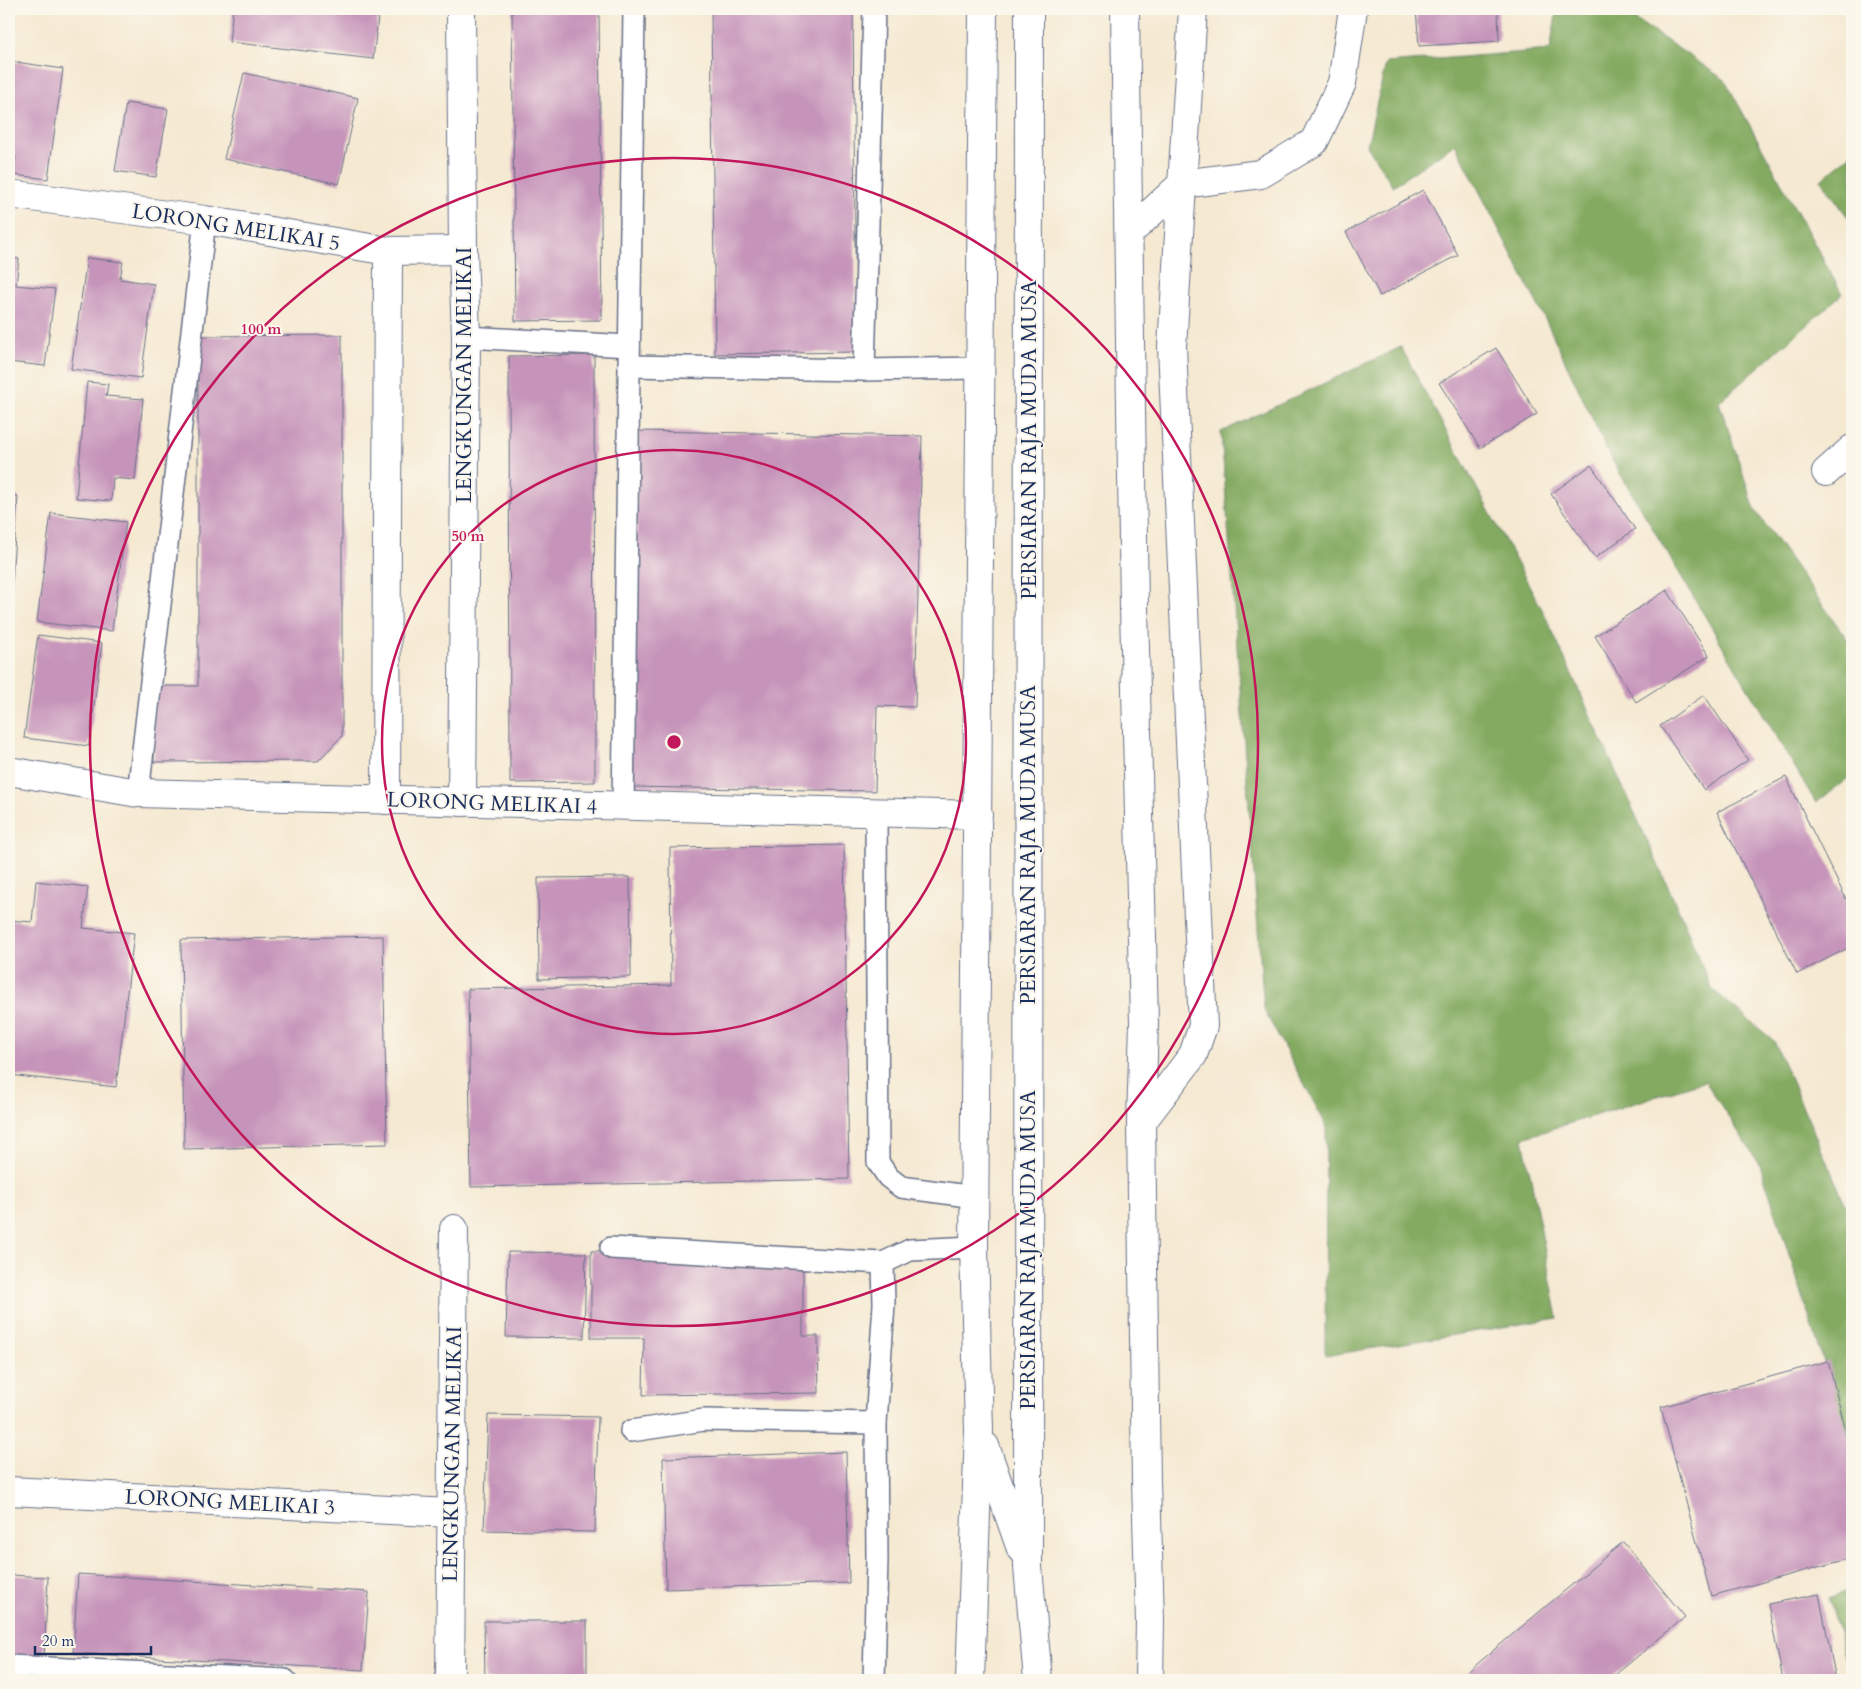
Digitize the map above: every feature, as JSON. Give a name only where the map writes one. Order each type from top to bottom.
[{"type":"street","name":"LENGKUNGAN MELIKAI","points":[[461,9],[463,250],[466,337],[462,802]]},
{"type":"street","points":[[970,1680],[979,1430],[974,1247],[983,9]]},
{"type":"street","name":"PERSIARAN RAJA MUDA MUSA","points":[[1029,9],[1028,1567],[1038,1680]]},
{"type":"street","points":[[1125,9],[1134,607],[1144,1022],[1141,1123],[1150,1621],[1149,1680]]},
{"type":"street","points":[[1141,1123],[1193,1055],[1203,1026],[1172,347],[1193,9]]},
{"type":"street","points":[[1129,233],[1182,184],[1261,174],[1314,142],[1342,83],[1352,9]]},
{"type":"street","name":"LORONG MELIKAI 5","points":[[9,194],[205,220],[388,251],[463,250]]},
{"type":"street","points":[[386,800],[388,251]]},
{"type":"street","points":[[1826,472],[1852,450]]},
{"type":"street","name":"LORONG MELIKAI 4","points":[[9,771],[138,793],[978,815]]},
{"type":"street","name":"LENGKUNGAN MELIKAI","points":[[450,1680],[454,1229]]},
{"type":"street","points":[[979,1430],[1028,1567]]},
{"type":"street","name":"LORONG MELIKAI 3","points":[[9,1491],[451,1513]]},
{"type":"lane","points":[[623,806],[634,9]]},
{"type":"lane","points":[[864,370],[874,9]]},
{"type":"lane","points":[[138,793],[205,220]]},
{"type":"lane","points":[[466,337],[629,356],[864,370],[980,368]]},
{"type":"lane","points":[[876,813],[878,1162],[888,1177],[901,1187],[975,1197]]},
{"type":"lane","points":[[611,1248],[882,1263],[910,1250],[974,1247]]},
{"type":"lane","points":[[874,1680],[877,1559],[876,1423],[884,1304],[882,1263]]},
{"type":"lane","points":[[631,1431],[704,1420],[876,1423]]},
{"type":"lane","points":[[9,1666],[284,1680]]},
{"type":"green space","points":[[1557,9],[1620,9],[1725,80],[1842,294],[1719,402],[1755,510],[1852,646],[1852,775],[1816,803],[1612,460],[1546,321],[1455,144],[1393,186],[1367,146],[1386,63],[1550,50]]},
{"type":"green space","points":[[1852,153],[1852,223],[1821,180]]},
{"type":"green space","points":[[1401,347],[1544,613],[1680,913],[1712,989],[1774,1041],[1852,1219],[1852,1449],[1760,1165],[1705,1081],[1523,1138],[1558,1318],[1325,1356],[1326,1125],[1264,1010],[1221,432]]},
{"type":"green space","points":[[1852,1589],[1852,1680],[1829,1598]]},
{"type":"building","points":[[233,9],[379,9],[373,59],[229,42]]},
{"type":"building","points":[[512,9],[599,9],[602,320],[515,321]]},
{"type":"building","points":[[711,9],[853,9],[856,352],[715,354]]},
{"type":"building","points":[[1416,9],[1498,9],[1499,41],[1419,46]]},
{"type":"building","points":[[9,61],[63,69],[48,179],[14,175],[16,157],[9,156]]},
{"type":"building","points":[[244,73],[358,98],[339,184],[224,159]]},
{"type":"building","points":[[126,103],[168,109],[156,177],[115,171]]},
{"type":"building","points":[[1423,190],[1458,255],[1380,296],[1346,232]]},
{"type":"building","points":[[9,257],[19,259],[16,285],[55,289],[45,366],[9,362]]},
{"type":"building","points":[[87,258],[123,262],[120,279],[154,284],[141,378],[71,369]]},
{"type":"building","points":[[342,335],[342,736],[318,761],[154,762],[154,686],[198,686],[198,336]]},
{"type":"building","points":[[1496,348],[1537,414],[1480,448],[1439,383]]},
{"type":"building","points":[[594,355],[595,782],[510,783],[509,356]]},
{"type":"building","points":[[87,382],[108,384],[106,396],[143,399],[135,480],[113,478],[111,501],[76,498]]},
{"type":"building","points":[[639,431],[922,436],[915,707],[877,706],[875,791],[630,787]]},
{"type":"building","points":[[1591,465],[1635,529],[1595,558],[1551,494]]},
{"type":"building","points":[[9,495],[18,496],[10,605],[9,605]]},
{"type":"building","points":[[51,513],[126,522],[112,631],[37,622]]},
{"type":"building","points":[[1667,590],[1709,656],[1636,702],[1595,636]]},
{"type":"building","points":[[38,635],[102,643],[89,746],[24,738]]},
{"type":"building","points":[[1704,695],[1748,760],[1704,790],[1660,726]]},
{"type":"building","points":[[1786,777],[1852,911],[1852,946],[1797,974],[1717,812]]},
{"type":"building","points":[[844,845],[849,1179],[471,1187],[468,989],[671,985],[670,848]]},
{"type":"building","points":[[630,877],[631,977],[539,979],[538,878]]},
{"type":"building","points":[[36,881],[88,887],[83,928],[134,933],[116,1087],[9,1075],[9,920],[32,922]]},
{"type":"building","points":[[383,936],[387,1144],[184,1149],[181,940]]},
{"type":"building","points":[[803,1249],[803,1336],[818,1336],[819,1393],[643,1395],[644,1338],[591,1338],[591,1251]]},
{"type":"building","points":[[508,1252],[586,1253],[584,1338],[506,1337]]},
{"type":"building","points":[[1828,1361],[1852,1455],[1852,1558],[1711,1596],[1661,1407]]},
{"type":"building","points":[[488,1415],[598,1417],[595,1532],[484,1530]]},
{"type":"building","points":[[846,1452],[849,1583],[666,1589],[663,1458]]},
{"type":"building","points":[[1623,1542],[1685,1617],[1609,1680],[1458,1680]]},
{"type":"building","points":[[78,1574],[369,1592],[363,1670],[73,1653]]},
{"type":"building","points":[[9,1575],[48,1577],[44,1660],[9,1659]]},
{"type":"building","points":[[1819,1594],[1836,1680],[1783,1680],[1768,1604]]},
{"type":"building","points":[[484,1621],[587,1621],[587,1680],[485,1680]]}]
